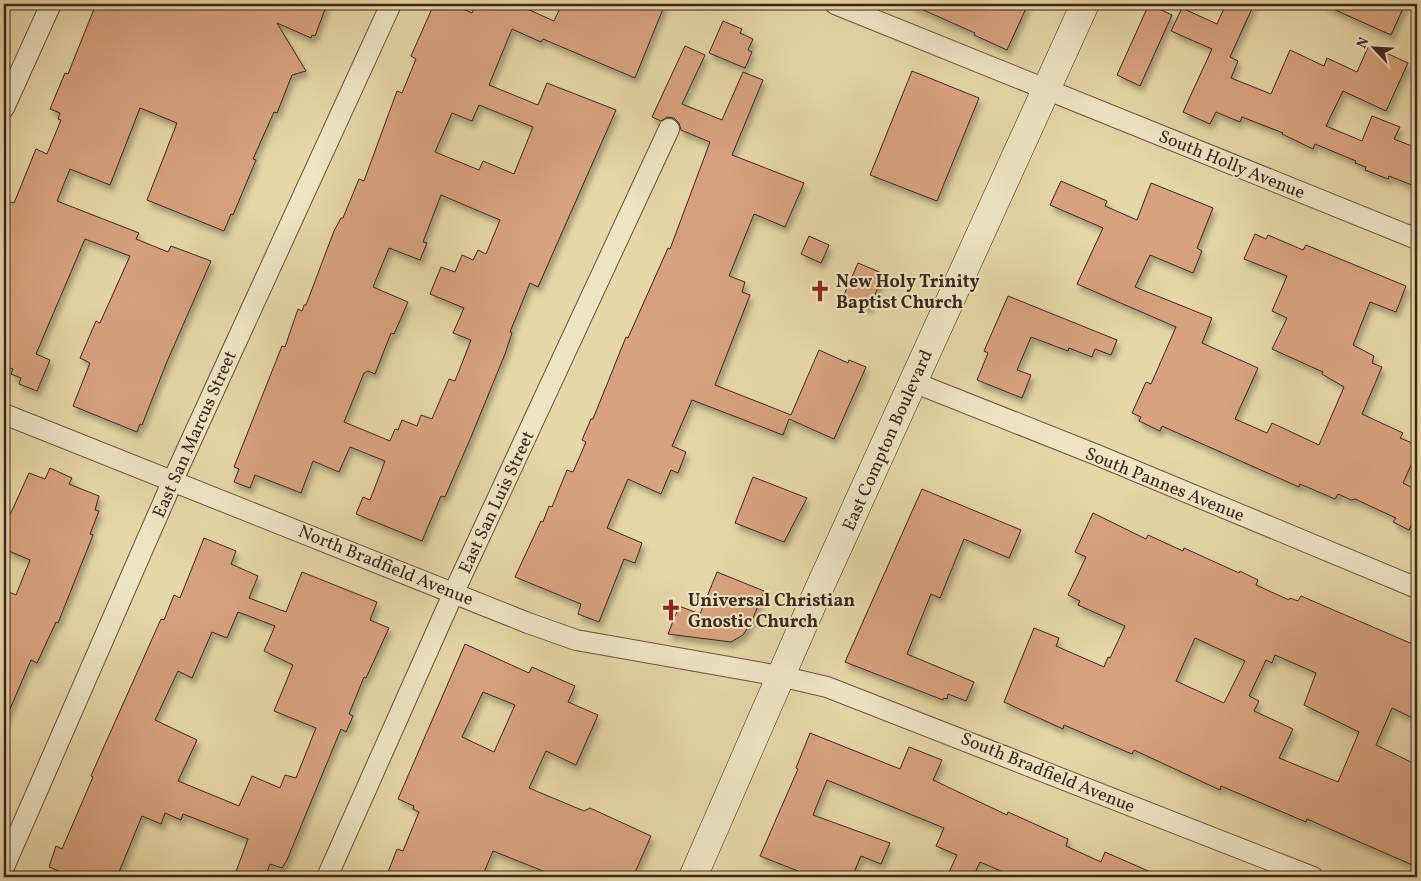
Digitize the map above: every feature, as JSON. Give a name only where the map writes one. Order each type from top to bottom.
[{"type":"main road","name":"East Compton Boulevard","points":[[693,877],[780,676],[1085,4]]},
{"type":"street","points":[[4,108],[51,4]]},
{"type":"street","name":"East San Marcus Street","points":[[4,867],[173,480],[391,4]]},
{"type":"street","name":"South Holly Avenue","points":[[836,4],[1417,239]]},
{"type":"street","name":"East San Luis Street","points":[[328,877],[454,592],[670,128]]},
{"type":"street","name":"South Pannes Avenue","points":[[913,382],[1097,455],[1417,588]]},
{"type":"street","name":"North Bradfield Avenue","points":[[4,414],[528,623],[576,640],[780,676]]},
{"type":"street","name":"South Bradfield Avenue","points":[[780,676],[827,687],[1313,877]]},
{"type":"building","points":[[96,4],[327,4],[315,36],[312,35],[311,38],[277,23],[306,71],[292,75],[277,113],[274,112],[253,159],[256,160],[233,215],[231,214],[224,231],[147,200],[177,123],[140,108],[110,185],[70,169],[57,201],[139,233],[136,239],[168,252],[171,246],[211,261],[166,364],[142,425],[140,424],[137,432],[73,406],[90,363],[80,358],[96,321],[100,323],[130,256],[85,239],[36,354],[50,360],[37,391],[19,384],[21,378],[11,374],[13,369],[4,366],[4,245],[10,230],[4,228],[4,213],[8,201],[14,203],[36,149],[47,154],[61,120],[58,119],[60,113],[50,109],[65,73],[68,74]]},
{"type":"building","points":[[434,4],[452,4],[472,13],[476,4],[516,4],[554,21],[562,4],[665,4],[635,78],[543,39],[541,42],[512,29],[489,85],[538,105],[547,83],[616,110],[538,287],[530,283],[510,332],[512,333],[505,354],[471,437],[445,497],[441,496],[422,541],[356,514],[363,497],[370,500],[385,461],[350,447],[339,472],[313,461],[301,493],[255,475],[250,488],[234,482],[239,469],[234,467],[282,346],[285,347],[298,309],[302,311],[304,305],[306,305],[334,231],[341,218],[343,218],[359,179],[364,181],[397,91],[402,93],[416,59],[411,56]],"holes":[[[479,105],[533,127],[514,174],[483,161],[479,170],[435,152],[452,113],[472,121]],[[441,195],[500,220],[486,254],[478,250],[473,260],[462,255],[455,272],[441,267],[430,294],[464,308],[453,333],[471,340],[455,381],[449,379],[432,419],[421,415],[417,426],[402,420],[398,430],[395,429],[390,441],[344,422],[364,373],[368,371],[375,374],[391,333],[394,334],[408,302],[373,287],[389,248],[420,260],[427,243],[423,242]]]},
{"type":"building","points":[[910,4],[1028,4],[1007,50],[974,35],[975,33]]},
{"type":"building","points":[[1149,4],[1172,15],[1140,86],[1117,75]]},
{"type":"building","points":[[1226,4],[1254,4],[1230,57],[1238,61],[1231,78],[1271,94],[1290,50],[1324,66],[1327,58],[1357,72],[1369,45],[1408,63],[1386,111],[1343,91],[1326,126],[1362,141],[1372,116],[1400,127],[1394,139],[1417,148],[1417,187],[1389,176],[1388,179],[1365,170],[1366,167],[1355,163],[1356,161],[1315,144],[1313,149],[1283,133],[1242,117],[1240,122],[1216,112],[1210,124],[1183,112],[1212,49],[1171,31],[1182,8],[1217,24]]},
{"type":"building","points":[[1322,4],[1405,4],[1391,35]]},
{"type":"building","points":[[723,21],[742,29],[740,33],[753,39],[748,50],[752,52],[745,68],[709,53]]},
{"type":"building","points":[[685,46],[705,55],[682,104],[722,120],[743,72],[763,80],[732,155],[804,183],[785,227],[754,214],[729,276],[745,282],[742,292],[750,295],[715,385],[791,415],[819,350],[848,363],[849,360],[866,367],[834,439],[789,419],[783,435],[692,400],[672,446],[686,452],[678,473],[671,470],[661,494],[628,479],[607,528],[642,543],[635,563],[624,559],[599,622],[578,614],[581,604],[515,577],[541,521],[543,522],[549,506],[552,507],[567,470],[573,472],[586,442],[582,440],[591,419],[593,419],[626,337],[628,338],[668,248],[670,249],[710,142],[681,130],[679,123],[674,118],[667,117],[661,121],[652,117]]},
{"type":"building","points":[[912,71],[979,98],[937,201],[870,175]]},
{"type":"building","points":[[1061,181],[1107,201],[1105,206],[1137,220],[1151,183],[1213,208],[1197,248],[1202,251],[1193,273],[1150,255],[1135,287],[1212,318],[1202,343],[1258,368],[1235,419],[1267,433],[1272,423],[1319,445],[1344,387],[1322,374],[1323,372],[1272,349],[1287,318],[1272,311],[1287,276],[1244,259],[1255,234],[1266,239],[1268,235],[1303,250],[1306,245],[1406,286],[1396,312],[1370,302],[1353,345],[1374,356],[1372,363],[1382,367],[1362,414],[1403,433],[1400,438],[1417,445],[1417,452],[1403,483],[1417,490],[1417,512],[1409,530],[1393,522],[1396,518],[1355,499],[1351,500],[1338,494],[1335,499],[1300,484],[1299,487],[1162,426],[1160,431],[1139,421],[1141,417],[1132,413],[1146,382],[1151,384],[1176,327],[1077,284],[1103,228],[1050,205]]},
{"type":"building","points":[[809,236],[829,245],[821,263],[801,254]]},
{"type":"building","points":[[858,263],[884,274],[869,308],[843,297]]},
{"type":"building","points":[[1008,296],[1117,340],[1111,355],[1095,349],[1092,357],[1069,348],[1068,351],[1031,337],[1017,370],[1031,375],[1022,398],[977,380],[988,353],[984,351]]},
{"type":"building","points":[[50,468],[72,478],[69,484],[99,496],[95,510],[99,511],[90,534],[93,535],[58,623],[56,622],[37,663],[31,660],[4,723],[4,590],[16,595],[30,560],[4,549],[4,528],[29,473],[45,479]]},
{"type":"building","points":[[753,477],[807,498],[784,542],[735,523]]},
{"type":"building","points":[[922,489],[1021,530],[1009,558],[964,539],[940,598],[931,594],[907,654],[974,682],[966,701],[948,694],[947,699],[944,698],[943,700],[845,662]]},
{"type":"building","points":[[1093,513],[1146,539],[1148,535],[1183,551],[1184,548],[1239,573],[1240,571],[1258,580],[1256,585],[1289,600],[1290,598],[1298,601],[1301,596],[1417,646],[1417,720],[1392,708],[1376,745],[1417,765],[1417,867],[1307,819],[1306,822],[1221,786],[1220,790],[1134,750],[1132,754],[1064,725],[1063,729],[1004,702],[1034,628],[1059,638],[1056,646],[1104,667],[1108,657],[1110,658],[1125,626],[1078,605],[1080,601],[1068,595],[1086,557],[1075,552]],"holes":[[[1195,638],[1245,661],[1224,703],[1176,681]],[[1275,655],[1316,673],[1304,705],[1359,732],[1338,782],[1279,758],[1293,729],[1254,711],[1259,701],[1249,696],[1266,660],[1272,663]]]},
{"type":"building","points":[[204,538],[236,551],[231,564],[258,576],[249,598],[286,612],[302,572],[377,602],[370,620],[389,628],[366,678],[364,677],[349,714],[353,716],[346,732],[341,729],[282,868],[270,864],[265,877],[234,877],[248,839],[183,814],[181,820],[165,813],[161,824],[142,816],[117,877],[56,877],[59,871],[49,867],[56,846],[62,849],[93,777],[91,776],[161,619],[164,620],[174,595],[180,598]],"holes":[[[238,612],[275,626],[264,651],[293,665],[274,711],[316,728],[296,778],[285,775],[280,788],[252,776],[239,806],[178,781],[197,740],[155,720],[178,671],[192,678],[212,632],[227,638]]]},
{"type":"building","points":[[717,572],[764,591],[751,623],[743,635],[731,642],[668,634],[679,606],[700,614]]},
{"type":"building","points":[[465,644],[529,673],[532,667],[575,686],[568,702],[598,715],[576,765],[546,751],[529,788],[584,811],[590,808],[651,836],[633,877],[558,877],[493,851],[482,877],[386,877],[397,849],[403,851],[419,812],[413,809],[414,806],[398,799]],"holes":[[[483,692],[515,705],[494,752],[462,737]]]},
{"type":"building","points":[[810,733],[900,769],[909,747],[942,760],[933,780],[1007,815],[1008,812],[1068,839],[1066,846],[1101,862],[1105,852],[1162,877],[1015,877],[980,862],[973,877],[959,877],[949,872],[957,855],[936,846],[944,828],[827,780],[813,815],[890,843],[881,864],[861,856],[852,877],[813,877],[760,856],[798,769],[796,768]]},
{"type":"place","name":"New Holy Trinity Baptist Church","points":[[820,291]]},
{"type":"place","name":"Universal Christian Gnostic Church","points":[[671,610]]}]
